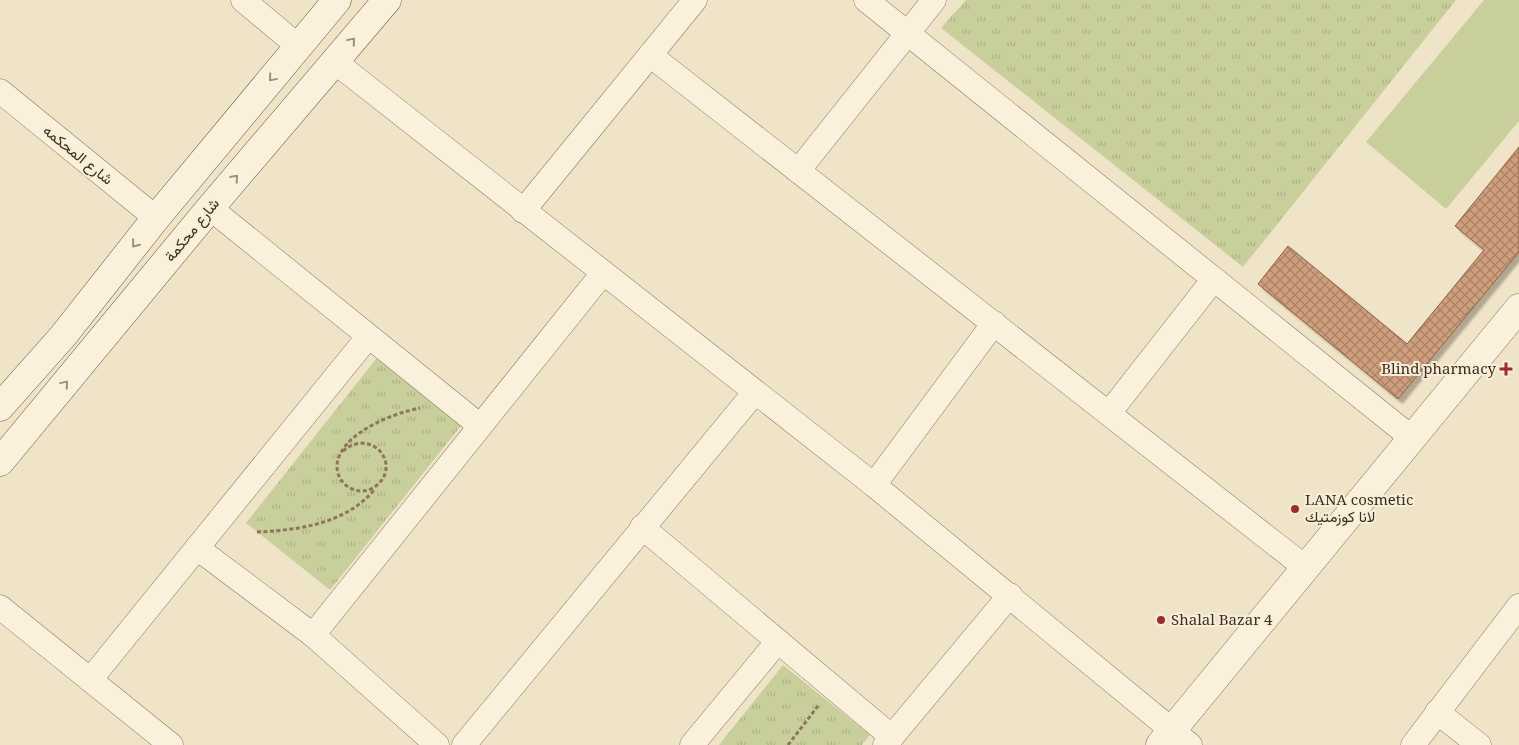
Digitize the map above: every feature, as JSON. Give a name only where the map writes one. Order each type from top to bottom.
[{"type":"main road","points":[[0,407],[63,336],[156,218],[337,0]]},
{"type":"main road","name":"شارع محكمة","points":[[0,462],[210,208],[387,0]]},
{"type":"main road","points":[[1174,740],[1306,568],[1519,308]]},
{"type":"main road","points":[[63,336],[69,348],[82,356],[89,356]]},
{"type":"main road","points":[[18,386],[31,390],[47,405]]},
{"type":"street","points":[[243,0],[298,46]]},
{"type":"street","points":[[523,211],[695,0]]},
{"type":"street","points":[[866,0],[1412,438]]},
{"type":"street","points":[[798,171],[906,32],[934,0]]},
{"type":"street","points":[[650,55],[1306,568]]},
{"type":"street","points":[[336,62],[523,211],[874,485],[1010,595],[1174,740]]},
{"type":"street","name":"شارع المحكمه","points":[[0,91],[156,218]]},
{"type":"street","points":[[210,208],[480,426]]},
{"type":"street","points":[[312,635],[603,273]]},
{"type":"street","points":[[1109,413],[1214,279]]},
{"type":"street","points":[[874,485],[994,323]]},
{"type":"street","points":[[90,680],[368,337]]},
{"type":"street","points":[[464,745],[755,392]]},
{"type":"street","points":[[642,527],[833,687],[889,741],[1010,595]]},
{"type":"street","points":[[197,548],[312,635],[436,745]]},
{"type":"street","points":[[1412,745],[1519,606]]},
{"type":"street","points":[[0,607],[171,745]]},
{"type":"street","points":[[692,745],[778,641]]},
{"type":"street","points":[[1437,712],[1479,745]]},
{"type":"path","points":[[378,485],[363,492],[348,487],[338,474],[337,465],[343,451],[351,440],[388,417],[427,407]]},
{"type":"path","points":[[257,532],[302,528],[326,522],[366,500],[378,485],[386,470],[383,455],[378,449],[364,442],[349,446],[343,451]]},
{"type":"path","points":[[788,745],[833,687]]},
{"type":"green space","points":[[966,0],[1456,0],[1243,267],[941,28]]},
{"type":"green space","points":[[1484,0],[1519,0],[1519,121],[1446,209],[1366,142]]},
{"type":"green space","points":[[391,340],[476,407],[330,590],[246,523]]},
{"type":"green space","points":[[783,665],[870,735],[862,745],[719,745]]},
{"type":"building","points":[[1519,147],[1519,252],[1398,399],[1258,284],[1288,246],[1407,344],[1484,250],[1455,226]]},
{"type":"place","name":"Blind pharmacy","points":[[1506,369]]},
{"type":"place","name":"LANA cosmetic لانا کوزمتیك","points":[[1295,509]]},
{"type":"place","name":"Shalal Bazar 4","points":[[1161,620]]}]
